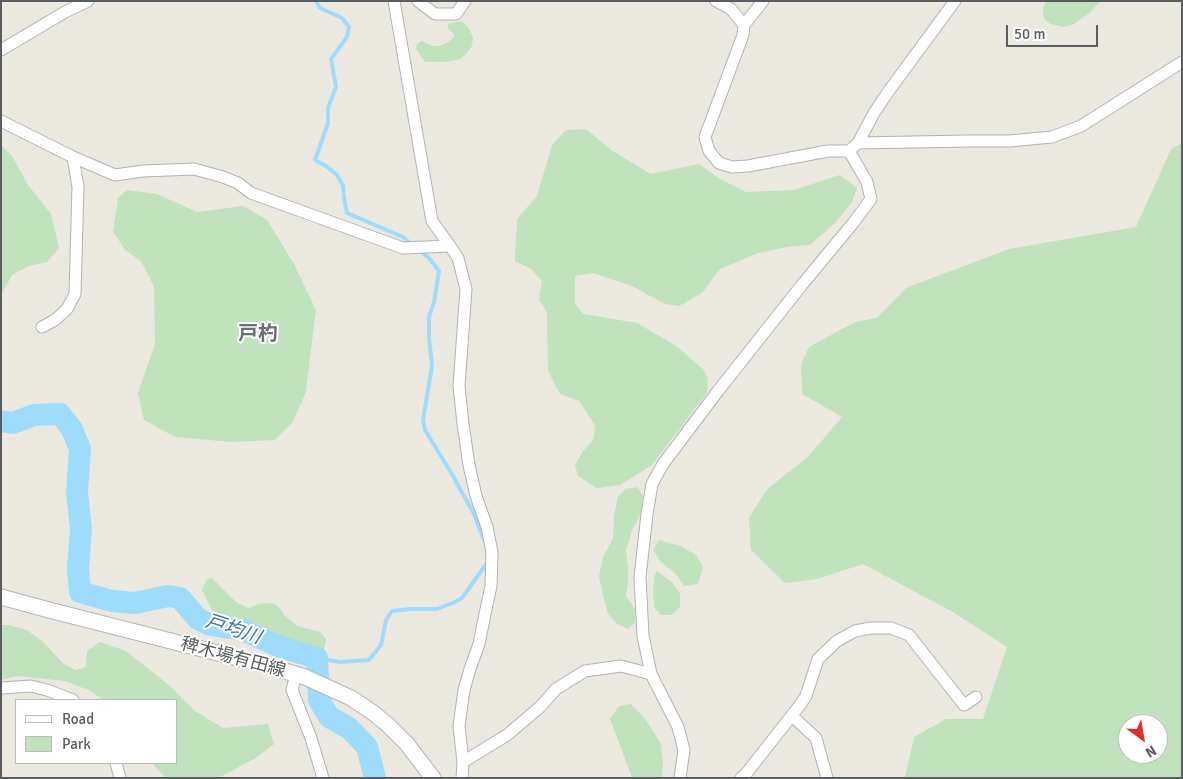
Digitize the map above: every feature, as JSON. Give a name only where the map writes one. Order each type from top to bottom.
[{"type":"main road","name":"稗木場有田線","points":[[1,596],[232,656],[301,676],[351,698],[372,712],[407,744],[433,778]]},
{"type":"street","points":[[1,50],[65,12],[88,1]]},
{"type":"street","points":[[394,1],[432,221],[458,258],[466,289],[459,386],[469,465],[474,488],[487,527],[492,552],[491,586],[479,644],[464,690],[459,726],[463,762],[462,778]]},
{"type":"street","points":[[418,1],[435,14],[456,14],[466,1]]},
{"type":"street","points":[[716,1],[731,9],[744,25]]},
{"type":"street","points":[[763,1],[744,25],[743,34],[705,137],[709,151],[719,163],[732,167],[748,166],[828,151],[849,151],[858,143],[888,92],[955,1]]},
{"type":"street","points":[[858,143],[969,140],[1009,141],[1052,137],[1081,126],[1182,62]]},
{"type":"street","points":[[1,121],[73,157],[115,175],[143,171],[194,169],[223,177],[238,183],[251,193],[403,248],[450,246]]},
{"type":"street","points":[[680,778],[684,750],[678,727],[651,674],[643,636],[640,577],[652,484],[663,464],[718,391],[871,199],[867,182],[849,151]]},
{"type":"street","points":[[42,327],[55,320],[67,309],[75,294],[78,187],[73,157]]},
{"type":"street","points":[[741,778],[806,696],[818,659],[837,641],[855,632],[870,628],[891,628],[909,635],[964,705],[976,697]]},
{"type":"street","points":[[463,762],[506,735],[540,707],[556,689],[585,671],[621,666],[651,674]]},
{"type":"street","points":[[301,676],[292,690],[311,738],[323,778]]},
{"type":"street","points":[[1,688],[31,686],[70,699]]},
{"type":"street","points":[[792,716],[816,738],[827,778]]},
{"type":"street","points":[[116,764],[120,778]]},
{"type":"green space","points":[[1046,1],[1101,1],[1074,24],[1063,27],[1051,24],[1044,19],[1043,8]]},
{"type":"green space","points":[[461,21],[468,27],[473,37],[472,46],[466,54],[460,59],[446,62],[425,62],[416,49],[417,44],[422,41],[433,46],[440,46],[449,42],[455,35],[448,29],[448,24]]},
{"type":"green space","points":[[586,129],[611,150],[651,174],[699,164],[718,178],[746,192],[794,190],[840,175],[857,188],[852,202],[835,223],[810,245],[787,247],[758,253],[720,269],[702,293],[679,306],[665,304],[632,286],[593,273],[575,276],[575,303],[583,314],[637,323],[675,345],[703,369],[708,379],[707,393],[652,465],[620,485],[597,488],[578,476],[575,465],[583,451],[593,440],[595,425],[579,401],[560,394],[548,371],[547,313],[539,299],[542,281],[531,269],[515,261],[517,219],[537,196],[552,145],[566,130]]},
{"type":"green space","points":[[1182,143],[1182,778],[905,778],[914,737],[946,719],[983,719],[1007,647],[951,611],[863,564],[817,579],[785,583],[751,550],[749,518],[767,489],[808,457],[842,417],[802,394],[801,364],[809,347],[855,322],[877,318],[906,288],[1009,249],[1136,227],[1171,149]]},
{"type":"green space","points":[[1,145],[12,156],[28,185],[51,214],[59,248],[47,262],[29,266],[12,275],[1,295]]},
{"type":"green space","points":[[127,190],[157,194],[197,212],[243,206],[267,220],[294,264],[316,310],[306,392],[292,423],[275,440],[232,442],[175,437],[144,420],[138,393],[155,344],[154,287],[141,261],[125,250],[113,231],[118,198]]},
{"type":"green space","points":[[637,487],[643,496],[642,512],[632,530],[626,551],[628,584],[626,596],[635,609],[635,622],[628,629],[617,624],[608,614],[599,576],[603,557],[613,539],[614,516],[618,496],[626,489]]},
{"type":"green space","points":[[659,540],[680,546],[696,555],[703,567],[698,584],[684,586],[676,574],[660,561],[653,550]]},
{"type":"green space","points":[[657,571],[673,583],[680,594],[680,607],[672,615],[661,615],[654,607],[654,577]]},
{"type":"green space","points":[[212,578],[236,602],[248,608],[271,603],[278,606],[285,616],[297,626],[320,632],[326,639],[324,649],[317,653],[306,651],[241,622],[224,620],[213,612],[202,590],[207,579]]},
{"type":"green space","points":[[1,625],[9,625],[27,630],[42,641],[64,664],[76,670],[86,667],[87,651],[100,642],[126,651],[170,686],[195,711],[223,728],[268,724],[274,744],[256,758],[218,778],[166,778],[153,764],[178,764],[178,699],[102,699],[91,691],[65,681],[17,676],[1,680]]},
{"type":"green space","points":[[631,704],[645,719],[661,744],[662,778],[632,777],[610,719],[619,706]]},
{"type":"waterway","points":[[316,1],[320,8],[342,18],[349,27],[347,37],[331,59],[336,87],[328,108],[328,123],[315,160],[336,174],[343,185],[347,213],[403,237],[411,244]]},
{"type":"waterway","points":[[419,250],[429,258],[439,271],[434,302],[429,317],[432,366],[423,420],[425,430],[474,514],[485,542]]},
{"type":"waterway","name":"戸均川","points":[[1,421],[13,423],[34,415],[60,414],[72,429],[80,449],[77,492],[81,529],[78,569],[80,592],[112,601],[135,603],[168,596],[180,598],[198,619],[211,625],[243,630],[280,647],[317,658],[319,700],[329,717],[349,728],[367,747],[375,778]]},
{"type":"waterway","points":[[317,658],[340,662],[369,660],[381,645],[386,620],[392,611],[437,609],[455,602],[462,598],[489,560]]},
{"type":"district","name":"戸杓","points":[[258,335]]}]
